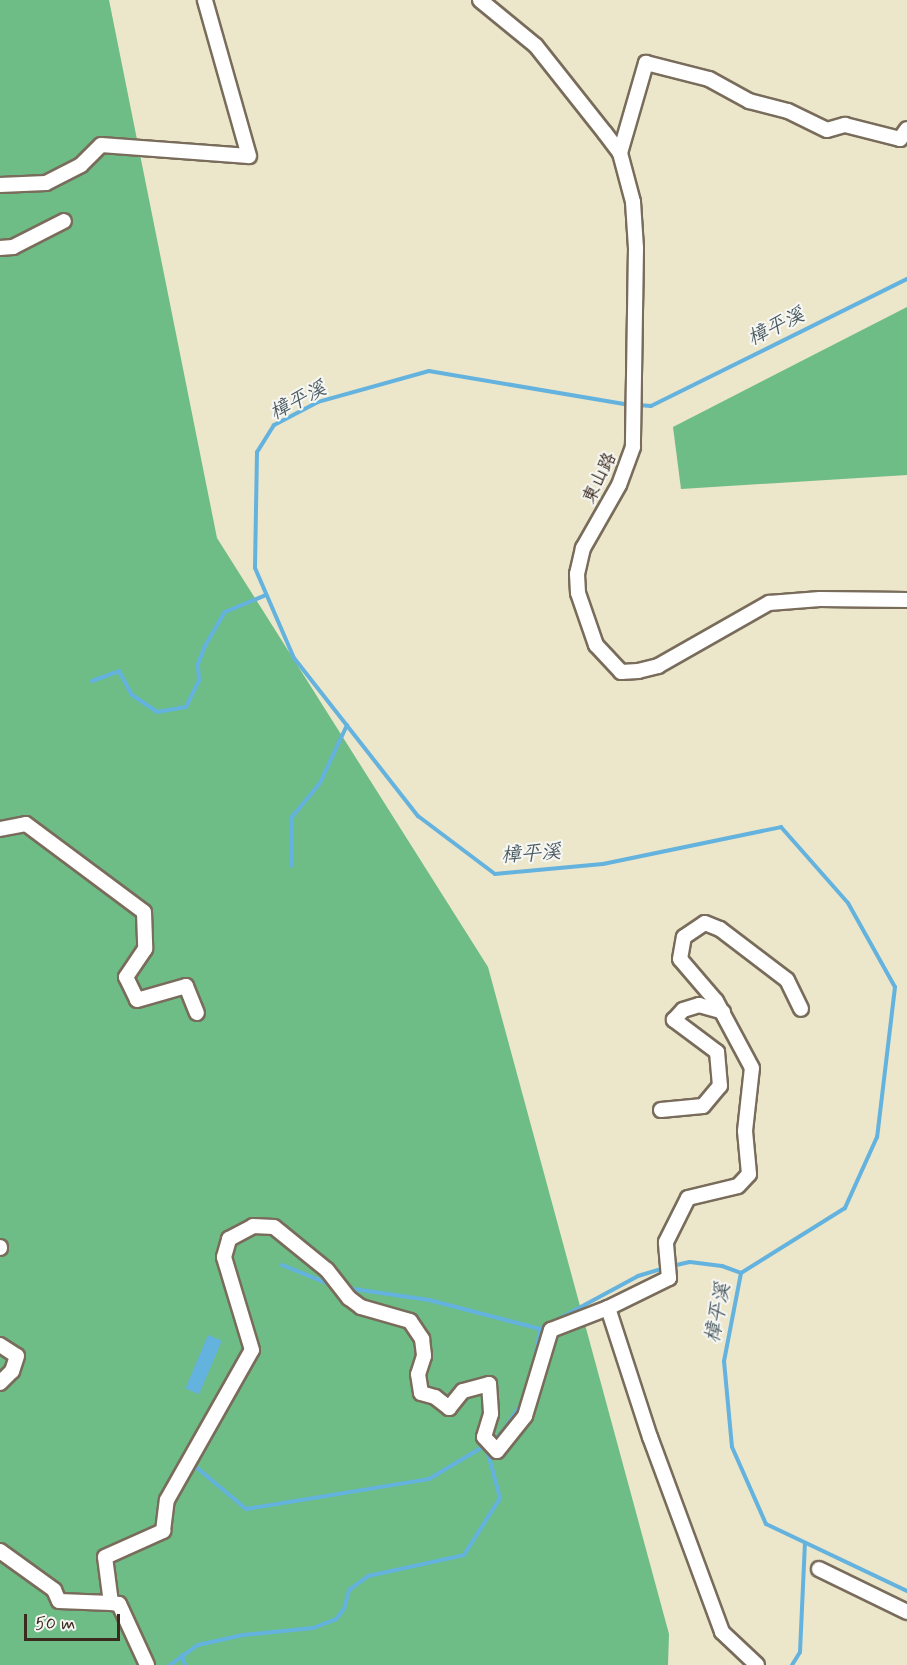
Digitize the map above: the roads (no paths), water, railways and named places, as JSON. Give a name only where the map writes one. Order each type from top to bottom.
[{"type":"street","points":[[0,185],[46,183],[81,165],[101,145],[249,156],[206,0]]},
{"type":"street","name":"東山路","points":[[480,0],[536,46],[620,153],[633,202],[636,248],[633,447],[619,485],[583,548],[577,574],[584,615],[596,645],[621,672],[658,666],[769,603],[820,599],[907,600]]},
{"type":"street","points":[[620,153],[645,63],[709,80],[749,101],[788,111],[827,130],[845,125],[900,140],[907,129]]},
{"type":"street","points":[[0,248],[13,247],[64,221]]},
{"type":"street","points":[[0,829],[26,824],[144,912],[145,949],[126,977],[137,1000],[186,986],[197,1013]]},
{"type":"street","points":[[111,1603],[105,1557],[163,1531],[167,1500],[252,1350],[224,1257],[230,1239],[253,1226],[274,1227],[296,1241],[334,1278],[347,1296],[361,1307],[410,1321],[422,1339],[424,1356],[418,1374],[421,1393],[435,1397],[449,1408],[463,1391],[489,1384],[491,1414],[484,1437],[495,1449],[525,1416],[551,1330],[608,1308],[669,1276],[666,1242],[688,1198],[738,1186],[749,1174],[745,1131],[752,1068],[723,1012],[680,959],[684,937],[705,923],[729,935],[787,980],[801,1009]]},
{"type":"street","points":[[660,1110],[703,1106],[720,1086],[717,1052],[674,1020],[683,1010],[699,1005],[723,1012]]},
{"type":"street","points":[[608,1308],[650,1437],[723,1632],[757,1665]]},
{"type":"street","points":[[0,1345],[17,1356],[12,1371],[0,1383]]},
{"type":"street","points":[[0,1551],[54,1590],[59,1601],[119,1604],[147,1665]]},
{"type":"street","points":[[819,1569],[907,1612]]},
{"type":"water","points":[[208,1335],[222,1341],[199,1394],[185,1388]]},
{"type":"waterway","name":"樟平溪","points":[[638,405],[651,406],[907,279]]},
{"type":"waterway","name":"樟平溪","points":[[630,405],[429,371],[318,402],[274,425],[257,452],[255,568],[294,658],[418,816],[495,874],[603,864],[781,827],[848,903],[895,987],[877,1137],[845,1208],[741,1273],[724,1361],[732,1447],[766,1524],[907,1591]]},
{"type":"waterway","points":[[92,681],[119,671],[132,695],[157,712],[186,707],[199,680],[198,664],[205,646],[225,612],[266,595]]},
{"type":"waterway","points":[[291,866],[292,817],[320,783],[347,725]]},
{"type":"waterway","points":[[672,1266],[690,1262],[722,1266],[741,1273]]},
{"type":"waterway","points":[[282,1265],[334,1286]]},
{"type":"waterway","points":[[347,1288],[429,1300],[540,1329],[638,1276],[665,1268]]},
{"type":"waterway","points":[[534,1364],[540,1329]]},
{"type":"waterway","points":[[492,1440],[501,1434],[524,1400]]},
{"type":"waterway","points":[[196,1467],[246,1509],[429,1479],[486,1445]]},
{"type":"waterway","points":[[170,1665],[198,1645],[243,1635],[313,1628],[336,1619],[344,1609],[349,1590],[368,1576],[464,1555],[500,1498],[486,1446]]},
{"type":"waterway","points":[[792,1665],[800,1652],[805,1543]]},
{"type":"waterway","points":[[182,1655],[185,1665]]}]
